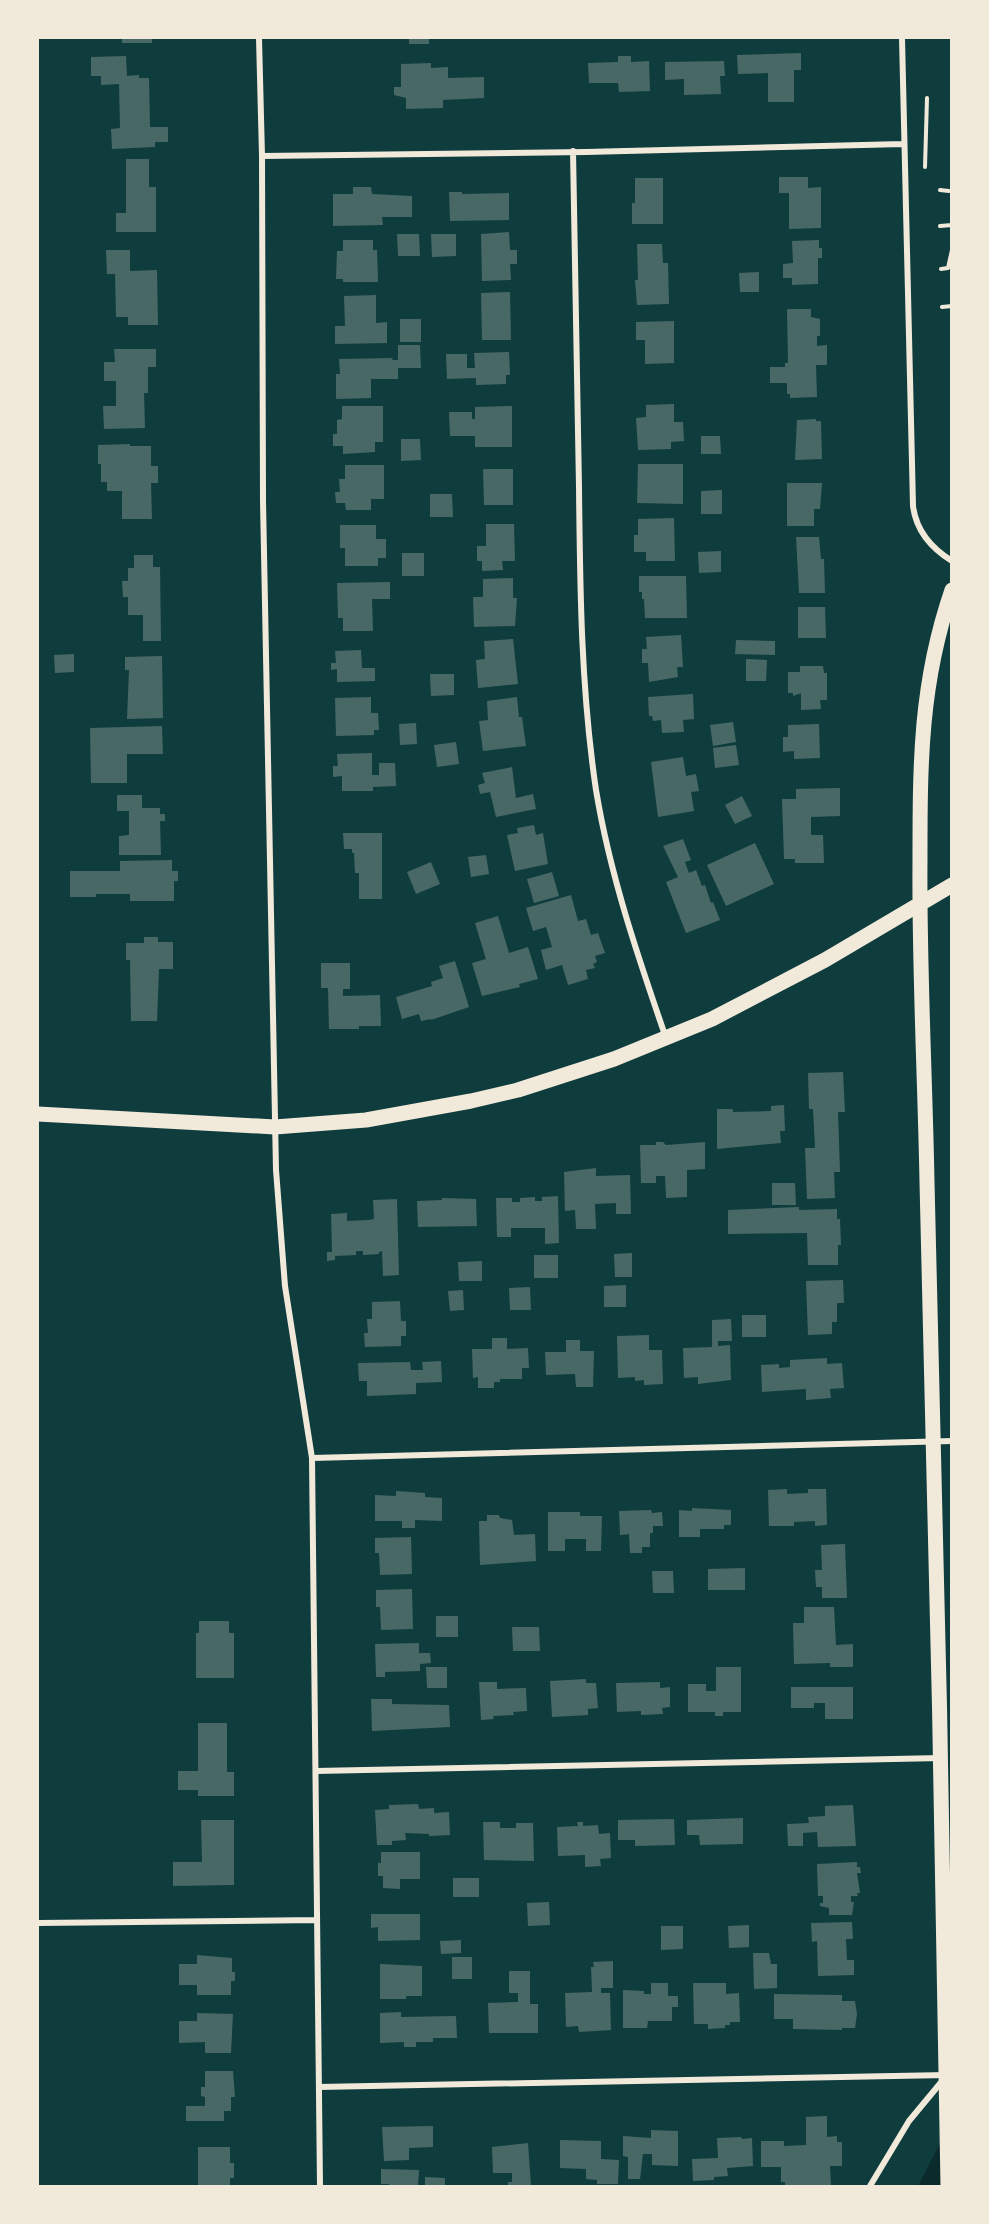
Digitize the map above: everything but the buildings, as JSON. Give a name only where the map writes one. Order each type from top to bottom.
[{"type":"main road","points":[[948,2187],[935,1441],[920,904],[922,734],[933,657],[951,590]]},
{"type":"main road","points":[[38,1114],[275,1127],[366,1120],[471,1101],[573,1073],[666,1039],[766,992],[951,885]]},
{"type":"street","points":[[259,38],[262,156],[263,501],[275,1127],[278,1212],[285,1286],[312,1458],[320,2187]]},
{"type":"street","points":[[902,38],[913,506],[922,533],[951,561]]},
{"type":"street","points":[[262,156],[903,144]]},
{"type":"street","points":[[573,151],[580,618],[586,715],[597,792],[615,876],[625,914],[666,1039]]},
{"type":"street","points":[[312,1458],[951,1441]]},
{"type":"street","points":[[316,1771],[941,1758]]},
{"type":"street","points":[[38,1923],[317,1920]]},
{"type":"street","points":[[319,2087],[947,2075]]},
{"type":"street","points":[[870,2187],[909,2121],[947,2075]]},
{"type":"path","points":[[925,167],[927,98]]},
{"type":"path","points":[[940,190],[949,190]]},
{"type":"path","points":[[940,226],[951,225]]},
{"type":"path","points":[[941,269],[948,268],[951,250]]},
{"type":"path","points":[[942,307],[951,306]]},
{"type":"water","points":[[951,2122],[951,2186],[918,2186]]}]
